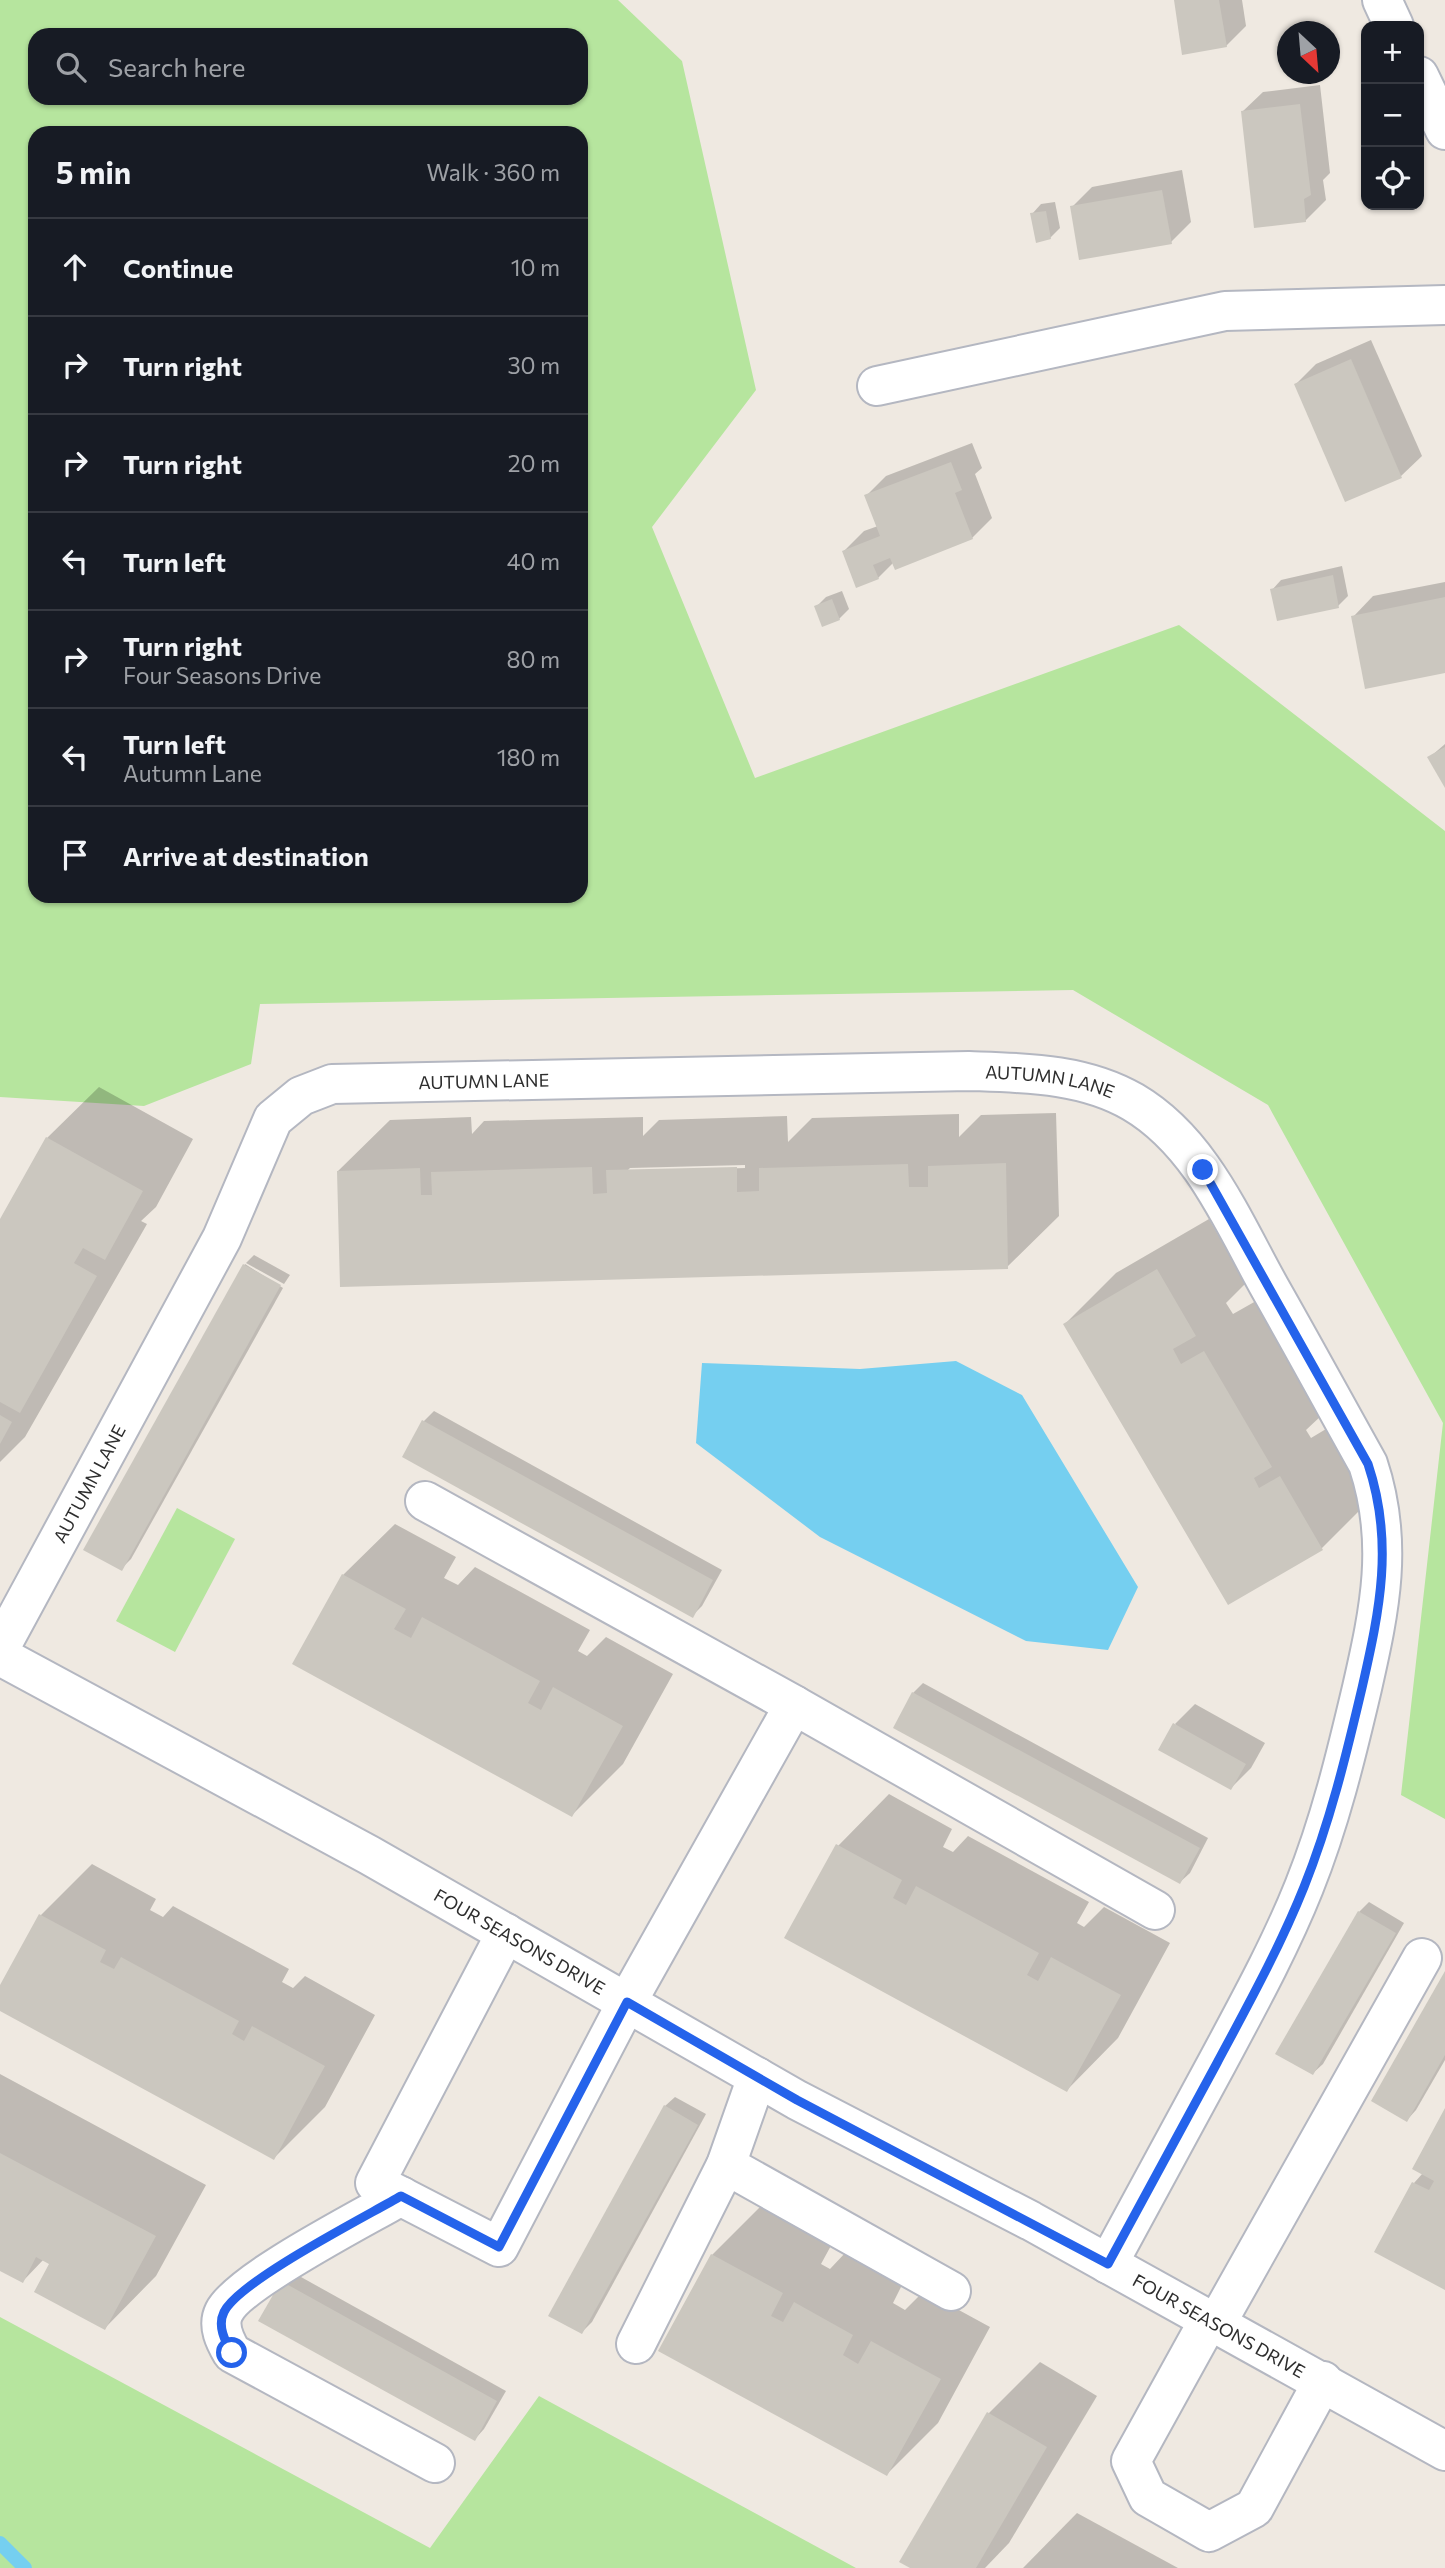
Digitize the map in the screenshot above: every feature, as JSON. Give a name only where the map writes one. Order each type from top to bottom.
[{"type":"street","points":[[1382,0],[1392,21]]},
{"type":"street","points":[[1423,84],[1445,130]]},
{"type":"street","points":[[877,386],[1226,311],[1445,305]]},
{"type":"street","name":"AUTUMN LANE","points":[[0,1648],[222,1238],[273,1119],[301,1096],[332,1084],[969,1071],[1036,1073],[1069,1079],[1132,1101],[1160,1120],[1203,1170],[1368,1464],[1379,1495],[1384,1528],[1384,1562],[1376,1629],[1338,1793],[1304,1887],[1262,1979],[1108,2264]]},
{"type":"street","points":[[425,1502],[794,1705],[1155,1910]]},
{"type":"street","name":"FOUR SEASONS DRIVE","points":[[0,1656],[369,1855],[757,2077],[1108,2264],[1445,2451]]},
{"type":"street","points":[[506,1933],[376,2183],[499,2247],[627,2002],[794,1705]]},
{"type":"street","points":[[1323,2381],[1254,2508],[1209,2532],[1148,2497],[1131,2461],[1422,1958]]},
{"type":"street","points":[[636,2344],[726,2165],[757,2077]]},
{"type":"street","points":[[726,2165],[951,2291]]},
{"type":"street","points":[[401,2196],[244,2288],[223,2313],[222,2336],[232,2353],[435,2463]]},
{"type":"green space","points":[[0,0],[618,0],[682,61],[756,390],[652,527],[755,778],[1179,625],[1445,831],[1445,1819],[1401,1795],[1443,1423],[1268,1105],[1073,990],[260,1004],[251,1064],[144,1106],[0,1097]]},
{"type":"green space","points":[[177,1508],[235,1539],[175,1652],[116,1621]]},
{"type":"green space","points":[[0,2317],[430,2548],[539,2396],[856,2568],[0,2568]]},
{"type":"water","points":[[956,1361],[1022,1395],[1138,1587],[1108,1650],[1026,1641],[820,1537],[696,1443],[702,1363],[860,1369]]},
{"type":"building","points":[[1174,0],[1219,0],[1227,47],[1182,55]]},
{"type":"building","points":[[1300,104],[1311,195],[1304,199],[1306,222],[1254,228],[1241,111]]},
{"type":"building","points":[[1162,190],[1172,244],[1079,260],[1070,206]]},
{"type":"building","points":[[1046,211],[1051,239],[1036,243],[1030,213]]},
{"type":"building","points":[[1351,359],[1402,478],[1345,502],[1294,384]]},
{"type":"building","points":[[951,462],[962,490],[955,493],[973,539],[895,570],[890,558],[873,565],[879,579],[856,588],[842,551],[880,536],[864,495]]},
{"type":"building","points":[[1333,575],[1339,608],[1277,621],[1270,589]]},
{"type":"building","points":[[1445,597],[1445,673],[1365,689],[1351,616]]},
{"type":"building","points":[[832,599],[840,620],[822,627],[814,606]]},
{"type":"building","points":[[1445,747],[1445,788],[1427,757]]},
{"type":"building","points":[[46,1137],[143,1191],[105,1260],[83,1248],[74,1263],[97,1276],[20,1413],[0,1402],[0,1219]]},
{"type":"building","points":[[1006,1163],[1008,1269],[340,1287],[337,1171],[420,1168],[421,1195],[432,1195],[431,1172],[592,1167],[593,1194],[607,1193],[606,1170],[737,1167],[737,1192],[759,1191],[759,1168],[908,1164],[909,1187],[928,1187],[928,1166]]},
{"type":"building","points":[[243,1264],[281,1285],[122,1571],[83,1550]]},
{"type":"building","points":[[1157,1269],[1196,1336],[1173,1349],[1181,1364],[1204,1351],[1272,1467],[1254,1478],[1259,1488],[1280,1476],[1323,1550],[1228,1605],[1063,1324]]},
{"type":"building","points":[[0,1415],[12,1422],[0,1444]]},
{"type":"building","points":[[422,1420],[713,1580],[693,1618],[402,1457]]},
{"type":"building","points":[[342,1574],[406,1609],[394,1629],[411,1638],[422,1617],[540,1681],[528,1703],[541,1710],[553,1687],[623,1726],[572,1817],[292,1664]]},
{"type":"building","points":[[912,1692],[1200,1848],[1180,1884],[893,1728]]},
{"type":"building","points":[[1173,1723],[1246,1764],[1231,1790],[1158,1750]]},
{"type":"building","points":[[836,1844],[902,1880],[893,1898],[906,1905],[916,1886],[1039,1953],[1027,1975],[1038,1981],[1051,1957],[1121,1995],[1067,2092],[784,1938]]},
{"type":"building","points":[[1358,1911],[1396,1933],[1313,2075],[1275,2054]]},
{"type":"building","points":[[39,1914],[106,1950],[100,1962],[114,1969],[121,1957],[239,2021],[232,2034],[244,2041],[252,2026],[325,2066],[274,2160],[0,2011],[0,1985]]},
{"type":"building","points":[[1445,1971],[1445,2055],[1407,2122],[1371,2101]]},
{"type":"building","points":[[664,2105],[698,2125],[582,2334],[548,2316]]},
{"type":"building","points":[[1445,2108],[1445,2290],[1374,2252],[1412,2182],[1429,2190],[1434,2181],[1412,2169]]},
{"type":"building","points":[[0,2153],[156,2236],[105,2330],[34,2292],[49,2264],[36,2257],[23,2283],[0,2271]]},
{"type":"building","points":[[711,2254],[783,2293],[771,2316],[783,2322],[794,2302],[853,2335],[843,2355],[858,2364],[871,2341],[941,2379],[887,2476],[658,2351]]},
{"type":"building","points":[[281,2281],[497,2401],[475,2441],[258,2321]]},
{"type":"building","points":[[987,2412],[1047,2447],[976,2568],[910,2568],[899,2562]]},
{"type":"waterway","points":[[0,2543],[25,2568]]},
{"type":"route","points":[[232,2353],[222,2336],[223,2313],[244,2288],[401,2196],[499,2247],[627,2002],[797,2100],[1031,2221],[1108,2264],[1262,1979],[1304,1887],[1338,1793],[1376,1629],[1384,1562],[1384,1528],[1379,1495],[1368,1464],[1203,1170]]}]
